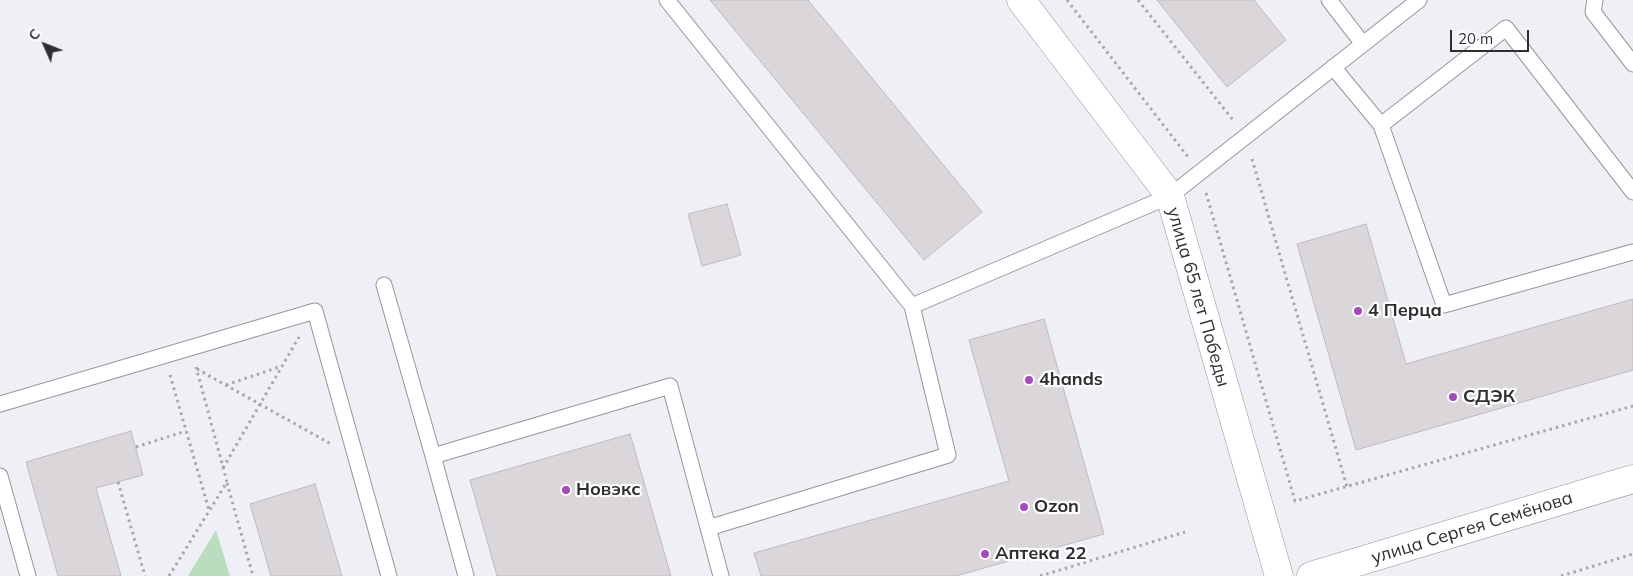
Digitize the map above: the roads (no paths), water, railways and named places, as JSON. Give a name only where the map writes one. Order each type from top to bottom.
[{"type":"street","name":"улица 65 лет Победы","points":[[1021,0],[1170,196],[1279,576]]},
{"type":"street","name":"улица Сергея Семёнова","points":[[1311,576],[1633,479]]},
{"type":"lane","points":[[667,0],[912,306],[948,454],[708,528]]},
{"type":"lane","points":[[1329,0],[1364,44]]},
{"type":"lane","points":[[912,306],[1170,196],[1419,0]]},
{"type":"lane","points":[[1595,0],[1593,12],[1633,64]]},
{"type":"lane","points":[[1381,125],[1506,28],[1633,192]]},
{"type":"lane","points":[[1334,67],[1381,125],[1444,305],[1633,252]]},
{"type":"lane","points":[[384,285],[466,576]]},
{"type":"lane","points":[[0,404],[314,311],[389,576]]},
{"type":"lane","points":[[433,456],[670,386],[721,576]]},
{"type":"lane","points":[[0,476],[28,576]]},
{"type":"place","name":"4 Перца","points":[[1358,311]]},
{"type":"place","name":"4hands","points":[[1029,380]]},
{"type":"place","name":"СДЭК","points":[[1453,397]]},
{"type":"place","name":"Новэкс","points":[[566,490]]},
{"type":"place","name":"Ozon","points":[[1024,507]]},
{"type":"place","name":"Аптека 22","points":[[985,554]]}]
